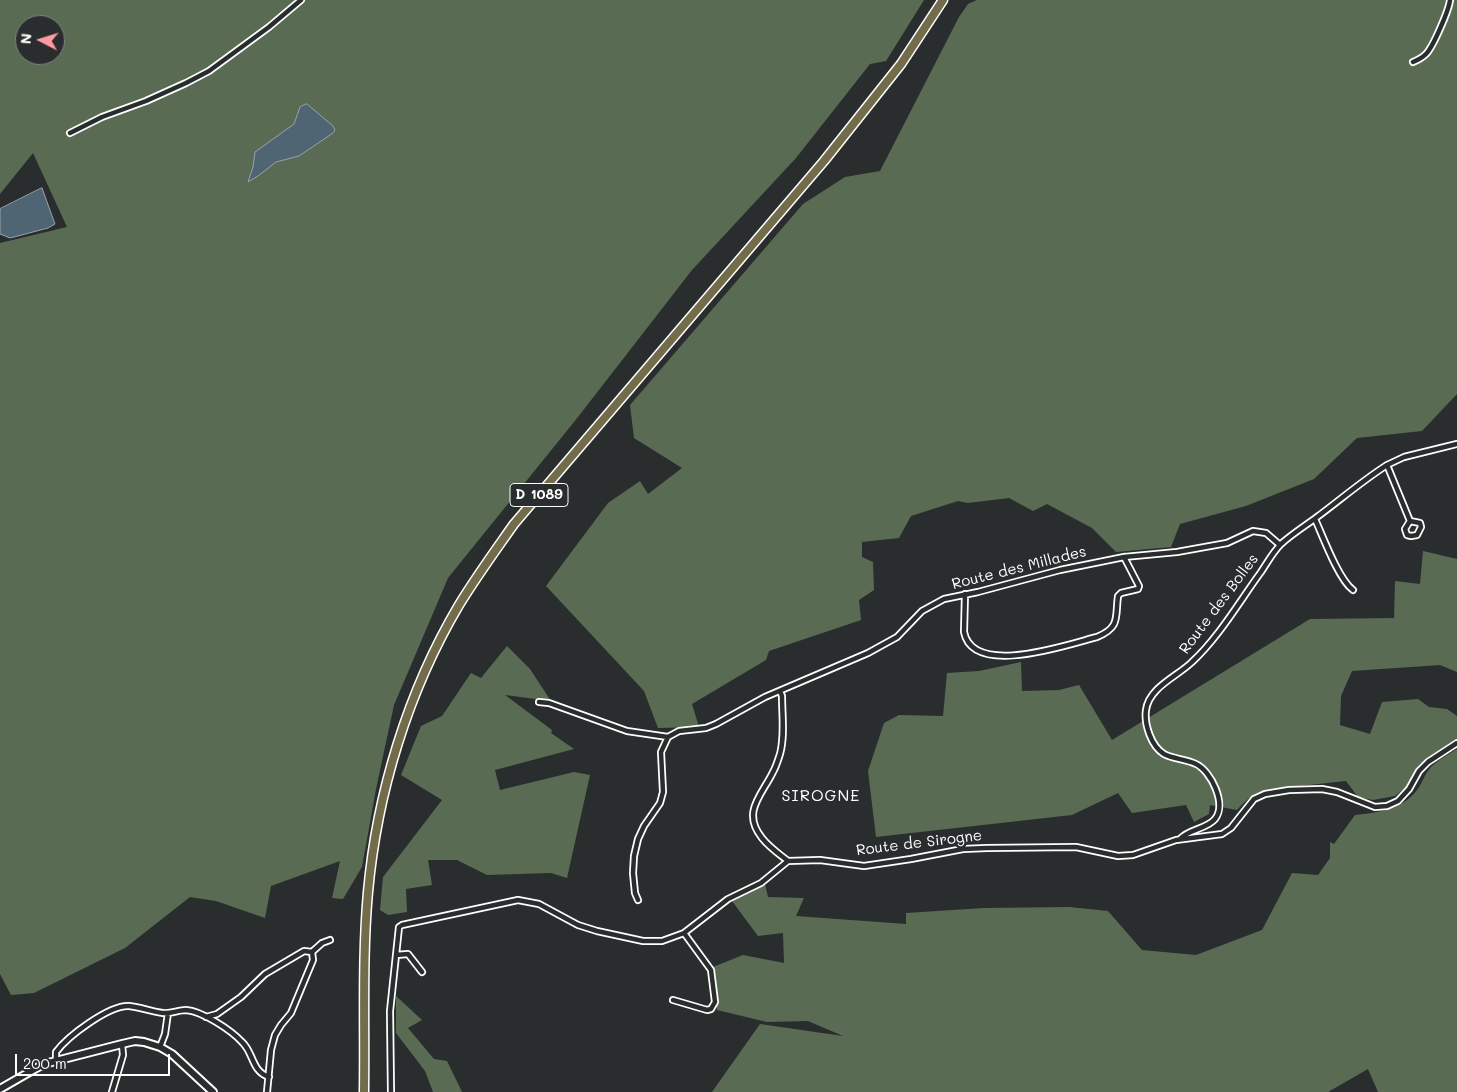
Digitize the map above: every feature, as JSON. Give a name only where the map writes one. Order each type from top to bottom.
[{"type":"highway","name":"D 1089","points":[[364,1092],[365,951],[368,891],[376,840],[386,788],[398,744],[415,697],[439,644],[469,590],[514,524],[824,161],[901,64],[943,0]]},
{"type":"main road","points":[[0,1089],[40,1066],[135,1041],[160,1047],[181,1061],[213,1092]]},
{"type":"street","points":[[70,133],[102,117],[146,101],[209,71],[276,22],[301,0]]},
{"type":"street","points":[[1413,62],[1427,53],[1434,44],[1439,28],[1449,8],[1450,0]]},
{"type":"street","name":"Route des Bolles","points":[[1179,840],[1185,833],[1207,825],[1215,819],[1220,804],[1219,795],[1207,774],[1198,764],[1164,754],[1158,749],[1152,740],[1146,723],[1146,710],[1150,698],[1193,662],[1280,545],[1387,465],[1404,457],[1457,444]]},
{"type":"street","points":[[1387,465],[1410,521]]},
{"type":"street","points":[[1315,519],[1337,566],[1348,586],[1353,590]]},
{"type":"street","name":"Route des Millades","points":[[668,737],[679,731],[706,728],[716,724],[791,684],[833,669],[868,653],[897,637],[922,611],[944,599],[1060,570],[1124,557],[1209,547],[1227,543],[1253,531],[1266,533],[1280,545]]},
{"type":"street","points":[[965,594],[965,638],[978,650],[992,655],[1009,657],[1036,653],[1098,637],[1108,632],[1114,625],[1117,615],[1118,596],[1121,593],[1138,589],[1139,586],[1124,557]]},
{"type":"street","points":[[391,1092],[389,1022],[399,926],[518,900],[539,904],[578,925],[643,941],[662,941],[684,933],[728,899],[761,883],[788,861],[763,840],[756,830],[753,818],[754,806],[773,772],[780,751],[782,696],[780,691]]},
{"type":"street","points":[[538,702],[556,706],[627,731],[668,737],[661,752],[663,792],[660,803],[644,826],[638,839],[634,856],[632,873],[638,900]]},
{"type":"street","name":"Route de Sirogne","points":[[788,861],[820,860],[864,866],[911,859],[963,848],[1076,847],[1118,856],[1134,855],[1179,840],[1222,834],[1231,828],[1254,799],[1265,794],[1289,790],[1322,789],[1337,792],[1375,807],[1387,806],[1398,801],[1409,789],[1423,767],[1457,743]]},
{"type":"street","points":[[673,1000],[707,1010],[711,1010],[715,1002],[711,970],[684,933]]},
{"type":"street","points":[[206,1017],[217,1014],[241,997],[265,974],[304,951],[312,952],[322,943],[330,940]]},
{"type":"street","points":[[267,1092],[271,1050],[275,1035],[280,1025],[291,1013],[303,980],[313,960],[312,952]]},
{"type":"street","points":[[396,955],[408,954],[422,972]]},
{"type":"street","points":[[56,1061],[56,1052],[64,1043],[90,1022],[114,1010],[130,1006],[154,1012],[168,1013],[188,1010],[219,1024],[242,1042],[262,1075],[269,1077]]},
{"type":"street","points":[[160,1047],[165,1034],[168,1013]]},
{"type":"street","points":[[112,1092],[123,1055],[122,1044]]},
{"type":"green space","points":[[0,0],[924,0],[886,61],[870,64],[796,158],[692,270],[578,417],[448,578],[394,705],[362,867],[343,899],[332,898],[340,861],[271,886],[265,918],[216,901],[190,897],[125,948],[34,993],[11,995],[0,974],[0,243],[67,227],[33,153],[0,194]]},
{"type":"green space","points":[[977,0],[1457,0],[1457,394],[1422,431],[1357,438],[1314,479],[1246,506],[1180,524],[1171,547],[1116,552],[1092,528],[1047,504],[1033,511],[1009,498],[968,503],[958,501],[911,516],[899,538],[862,542],[862,557],[873,562],[874,590],[859,600],[861,620],[769,651],[766,660],[692,704],[699,727],[658,728],[644,691],[546,586],[608,503],[640,481],[648,494],[682,468],[634,438],[630,405],[803,204],[845,177],[880,171],[959,17],[968,4]]},
{"type":"green space","points":[[1423,551],[1457,559],[1457,672],[1440,665],[1352,671],[1341,696],[1340,725],[1370,734],[1382,702],[1418,699],[1429,707],[1447,709],[1457,716],[1457,738],[1418,766],[1405,788],[1395,796],[1373,800],[1358,797],[1346,781],[1272,789],[1261,791],[1237,810],[1210,805],[1209,814],[1194,822],[1186,805],[1132,813],[1118,793],[1072,815],[876,837],[868,771],[884,723],[899,715],[943,716],[947,673],[979,671],[1021,662],[1022,691],[1059,690],[1079,685],[1112,740],[1310,619],[1394,618],[1395,581],[1420,584]]},
{"type":"green space","points":[[507,646],[530,669],[551,701],[505,695],[552,730],[551,733],[574,749],[495,770],[500,790],[574,772],[590,775],[567,878],[551,873],[487,875],[457,860],[428,860],[432,885],[406,889],[407,912],[388,915],[380,910],[383,877],[442,800],[401,775],[421,726],[442,716],[471,673],[481,678]]},
{"type":"green space","points":[[1457,749],[1457,1092],[1378,1092],[1368,1069],[1328,1092],[712,1092],[760,1024],[843,1036],[808,1021],[767,1022],[717,1010],[713,967],[743,955],[784,963],[783,933],[758,936],[732,901],[765,884],[768,897],[804,898],[796,916],[906,924],[906,913],[984,908],[1069,907],[1108,911],[1142,950],[1196,955],[1262,930],[1292,873],[1318,875],[1330,858],[1330,842],[1334,844],[1355,815],[1389,809],[1404,802],[1417,790],[1431,767]]},
{"type":"green space","points":[[396,996],[422,1020],[408,1028],[434,1059],[447,1061],[462,1092],[433,1092],[425,1071],[396,1033]]},
{"type":"water","points":[[307,104],[333,126],[335,130],[333,133],[299,156],[276,162],[248,182],[255,152],[294,124],[300,107]]},
{"type":"water","points":[[42,188],[55,224],[48,228],[10,238],[0,234],[0,209]]},
{"type":"district","name":"SIROGNE","points":[[821,796]]}]
